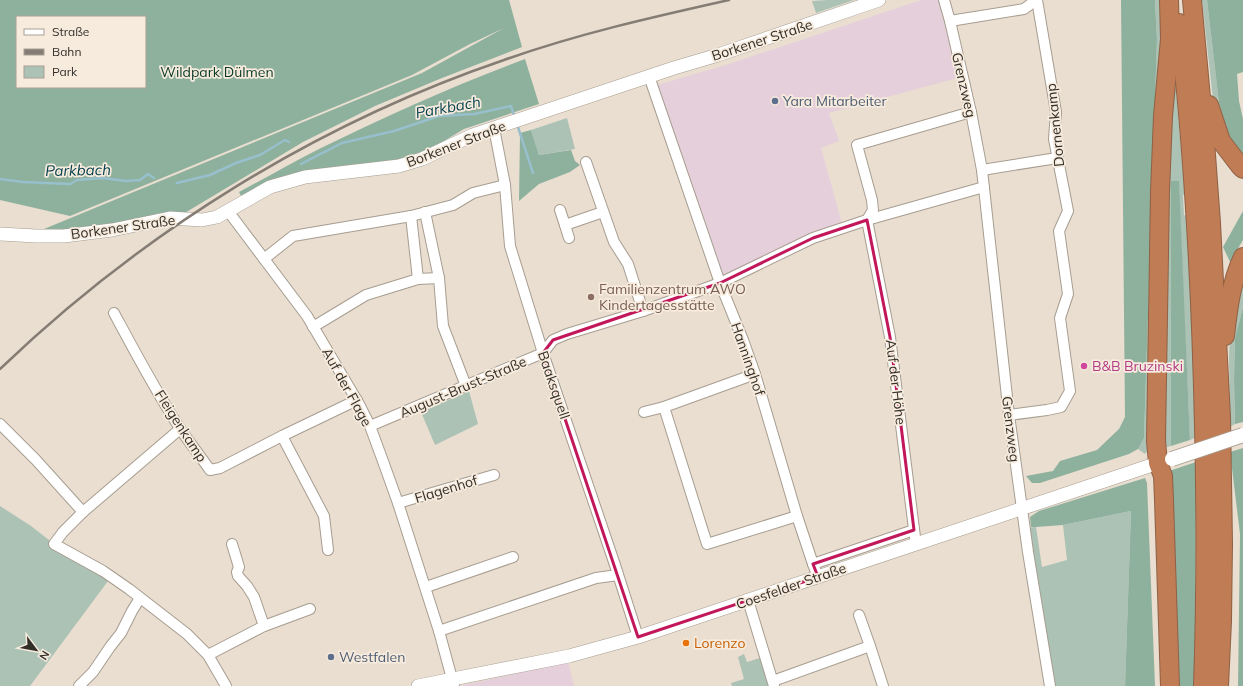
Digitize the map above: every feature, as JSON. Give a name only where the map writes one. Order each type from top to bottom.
[{"type":"highway","points":[[1169,0],[1170,39],[1163,116],[1160,192],[1156,441],[1165,461],[1163,476],[1170,686]]},
{"type":"highway","points":[[1177,0],[1194,194],[1202,355],[1206,516],[1203,686]]},
{"type":"highway","points":[[1192,0],[1211,223],[1221,417],[1223,544],[1219,686]]},
{"type":"highway","points":[[1196,45],[1211,111],[1221,141],[1243,169]]},
{"type":"highway","points":[[1221,417],[1226,327],[1236,272],[1243,257]]},
{"type":"main road","points":[[1165,461],[1243,435]]},
{"type":"street","name":"Borkener Straße","points":[[1,236],[80,234],[112,230],[170,218],[202,220],[217,217],[270,187],[304,178],[406,164],[422,159],[474,135],[494,128],[880,0]]},
{"type":"street","name":"Grenzweg","points":[[944,0],[971,112],[982,170],[1009,415],[1031,572],[1050,686]]},
{"type":"street","name":"Dornenkamp","points":[[950,21],[1024,9],[1037,0],[1056,112],[1054,139],[1068,211],[1059,232],[1068,294],[1060,318],[1070,391],[1061,406],[1047,410],[1009,415]]},
{"type":"street","name":"Hanninghof","points":[[649,76],[720,283],[755,374],[797,516],[818,577]]},
{"type":"street","points":[[867,220],[873,210],[872,200],[857,145],[971,112]]},
{"type":"street","name":"Baaksquell","points":[[494,128],[505,185],[510,246],[543,353],[638,637]]},
{"type":"street","points":[[982,170],[1057,158]]},
{"type":"street","points":[[586,162],[614,242],[628,264],[643,311]]},
{"type":"street","points":[[264,259],[293,236],[411,216],[453,206],[473,193],[505,185]]},
{"type":"street","name":"August-Brust-Straße","points":[[370,426],[543,353],[553,340],[567,334],[643,311],[720,283],[813,238],[867,220],[984,187]]},
{"type":"street","name":"Auf der Flage","points":[[228,210],[307,316],[358,400],[370,426],[398,503],[426,587],[454,683]]},
{"type":"street","points":[[560,210],[569,238]]},
{"type":"street","points":[[425,212],[439,278],[443,326],[466,386]]},
{"type":"street","points":[[565,225],[604,212]]},
{"type":"street","points":[[411,216],[418,279]]},
{"type":"street","name":"Auf der Höhe","points":[[867,220],[890,337],[916,545]]},
{"type":"street","points":[[313,327],[366,295],[418,279],[439,278]]},
{"type":"street","name":"Fleigenkamp","points":[[114,313],[129,343],[180,428],[210,470],[220,468],[282,436],[358,400]]},
{"type":"street","points":[[644,412],[664,407],[755,374]]},
{"type":"street","points":[[664,407],[707,544],[797,516]]},
{"type":"street","points":[[0,424],[84,512]]},
{"type":"street","points":[[180,428],[84,512],[63,532],[54,544],[103,571],[187,634],[208,655],[226,686]]},
{"type":"street","points":[[282,436],[324,516],[328,550]]},
{"type":"street","name":"Coesfelder Straße","points":[[418,686],[454,683],[569,656],[638,637],[1165,461]]},
{"type":"street","name":"Flagenhof","points":[[398,503],[494,474]]},
{"type":"street","name":"Coesfelder Straße","points":[[813,564],[914,530]]},
{"type":"street","points":[[232,544],[239,567],[237,572],[238,576],[248,586],[254,597],[264,626]]},
{"type":"street","points":[[426,587],[513,557]]},
{"type":"street","points":[[439,631],[596,578],[618,575]]},
{"type":"street","points":[[79,686],[93,672],[121,633],[140,598]]},
{"type":"street","points":[[748,600],[773,684],[870,646]]},
{"type":"street","points":[[208,655],[264,626],[310,609]]},
{"type":"street","points":[[859,615],[883,686]]},
{"type":"highlighted area","points":[[867,220],[890,337],[914,530],[813,564],[818,577],[638,637],[543,353],[553,340],[720,283],[813,238]]},
{"type":"shaded area","points":[[921,0],[942,0],[961,77],[829,113],[839,141],[821,148],[843,227],[723,279],[657,85],[729,64]]},
{"type":"shaded area","points":[[568,662],[574,686],[460,686]]},
{"type":"green space","name":"Wildpark Dülmen","points":[[0,0],[509,0],[522,47],[375,106],[303,142],[183,214],[55,233],[44,229],[422,73],[504,28],[470,44],[412,75],[70,216],[0,200]]},
{"type":"green space","points":[[854,0],[816,13],[812,1]]},
{"type":"green space","points":[[1121,0],[1155,0],[1157,39],[1144,438],[1138,449],[1129,454],[1040,483],[1032,483],[1026,476],[1053,471],[1060,461],[1097,450],[1119,429],[1125,417]]},
{"type":"green space","points":[[1155,0],[1165,0],[1148,450],[1145,454],[1138,449],[1144,438],[1157,39]]},
{"type":"green space","points":[[1202,0],[1207,0],[1219,103],[1228,134],[1243,156],[1243,163],[1237,157],[1225,137],[1214,108]]},
{"type":"green space","points":[[1207,0],[1243,0],[1243,72],[1237,74],[1239,101],[1243,119],[1243,156],[1228,134],[1219,103]]},
{"type":"green space","points":[[1173,57],[1185,195],[1183,195],[1184,215],[1186,216],[1191,299],[1195,438],[1190,440],[1178,181],[1171,181],[1171,446],[1163,448],[1162,355]]},
{"type":"green space","points":[[525,59],[539,104],[464,129],[434,147],[408,157],[241,196],[239,192],[319,149],[421,101]]},
{"type":"green space","points":[[567,118],[575,149],[539,155],[531,130]]},
{"type":"green space","points":[[531,130],[539,155],[571,150],[575,161],[580,165],[570,172],[539,184],[519,201],[520,133]]},
{"type":"green space","points":[[1171,181],[1179,181],[1190,440],[1171,446]]},
{"type":"green space","points":[[1243,211],[1243,240],[1230,262],[1223,247]]},
{"type":"green space","points":[[1243,265],[1243,307],[1235,338],[1235,424],[1230,427],[1229,356],[1231,319]]},
{"type":"green space","points":[[1243,307],[1243,422],[1235,424],[1235,338]]},
{"type":"green space","points":[[469,391],[478,424],[435,445],[421,412]]},
{"type":"green space","points":[[1243,448],[1243,686],[1238,686],[1240,534],[1230,452]]},
{"type":"green space","points":[[1196,462],[1194,686],[1175,686],[1169,471]]},
{"type":"green space","points":[[1145,478],[1147,483],[1155,686],[1125,686],[1131,511],[1063,525],[1036,527],[1031,527],[1030,517],[1039,511]]},
{"type":"green space","points":[[0,506],[31,526],[54,544],[111,577],[30,686],[0,686]]},
{"type":"green space","points":[[1131,511],[1125,686],[1050,686],[1025,528],[1036,527],[1042,567],[1067,560],[1063,525]]},
{"type":"green space","points":[[744,654],[747,662],[760,658],[770,686],[732,686],[731,683],[744,679],[738,657]]},
{"type":"waterway","name":"Parkbach","points":[[301,164],[342,143],[394,131],[439,116],[474,114],[511,106],[515,118]]},
{"type":"waterway","name":"Parkbach","points":[[517,124],[533,173]]},
{"type":"waterway","points":[[177,183],[210,175],[236,163],[260,155],[285,140],[289,142]]},
{"type":"waterway","name":"Parkbach","points":[[0,179],[23,182],[70,184],[77,180],[102,178],[126,181],[140,180],[148,174],[154,178]]},
{"type":"railway","points":[[0,369],[55,319],[113,272],[173,228],[235,187],[300,150],[366,116],[434,86],[504,60],[559,42],[729,0]]},
{"type":"place","name":"Yara Mitarbeiter","points":[[775,101]]},
{"type":"place","name":"Familienzentrum AWO Kindertagesstätte","points":[[591,297]]},
{"type":"place","name":"B&B Bruzinski","points":[[1084,366]]},
{"type":"place","name":"Lorenzo","points":[[686,643]]},
{"type":"place","name":"Westfalen","points":[[331,657]]}]
